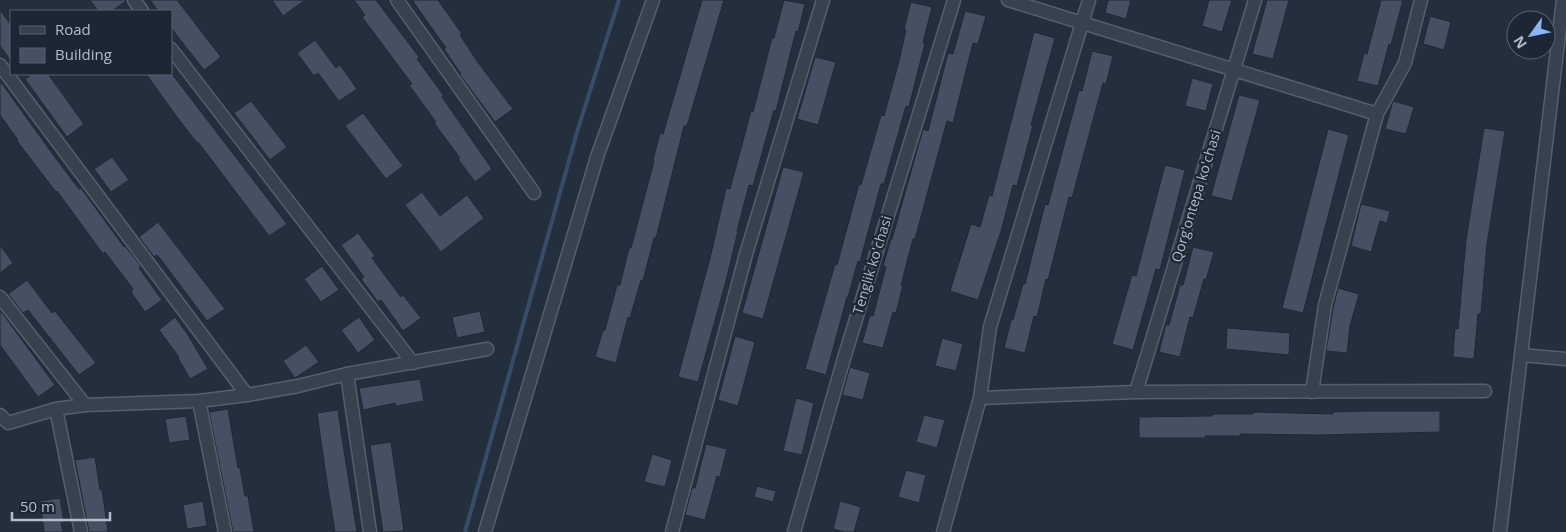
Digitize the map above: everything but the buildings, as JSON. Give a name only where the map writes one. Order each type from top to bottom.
[{"type":"street","points":[[397,0],[534,193]]},
{"type":"street","points":[[484,532],[596,157],[653,0]]},
{"type":"street","points":[[672,532],[746,254],[823,0]]},
{"type":"street","name":"Tenglik ko'chasi","points":[[794,532],[845,355],[954,0]]},
{"type":"street","points":[[1008,0],[1377,114]]},
{"type":"street","points":[[943,532],[980,398],[990,328],[1089,0]]},
{"type":"street","name":"Qorg'ontepa ko'chasi","points":[[1136,392],[1255,0]]},
{"type":"street","points":[[1312,392],[1325,305],[1377,114],[1405,62],[1421,0]]},
{"type":"street","points":[[1500,532],[1563,0]]},
{"type":"street","points":[[172,50],[413,363]]},
{"type":"street","points":[[0,65],[247,395]]},
{"type":"street","points":[[0,297],[85,405]]},
{"type":"street","points":[[0,415],[8,423],[56,409],[85,405],[198,401],[247,395],[298,386],[347,374],[487,349]]},
{"type":"street","points":[[1521,355],[1566,359]]},
{"type":"street","points":[[347,374],[370,532]]},
{"type":"street","points":[[980,398],[1136,392],[1485,391]]},
{"type":"street","points":[[198,401],[225,532]]},
{"type":"street","points":[[56,409],[81,532]]},
{"type":"waterway","points":[[465,532],[577,132],[619,0]]}]
